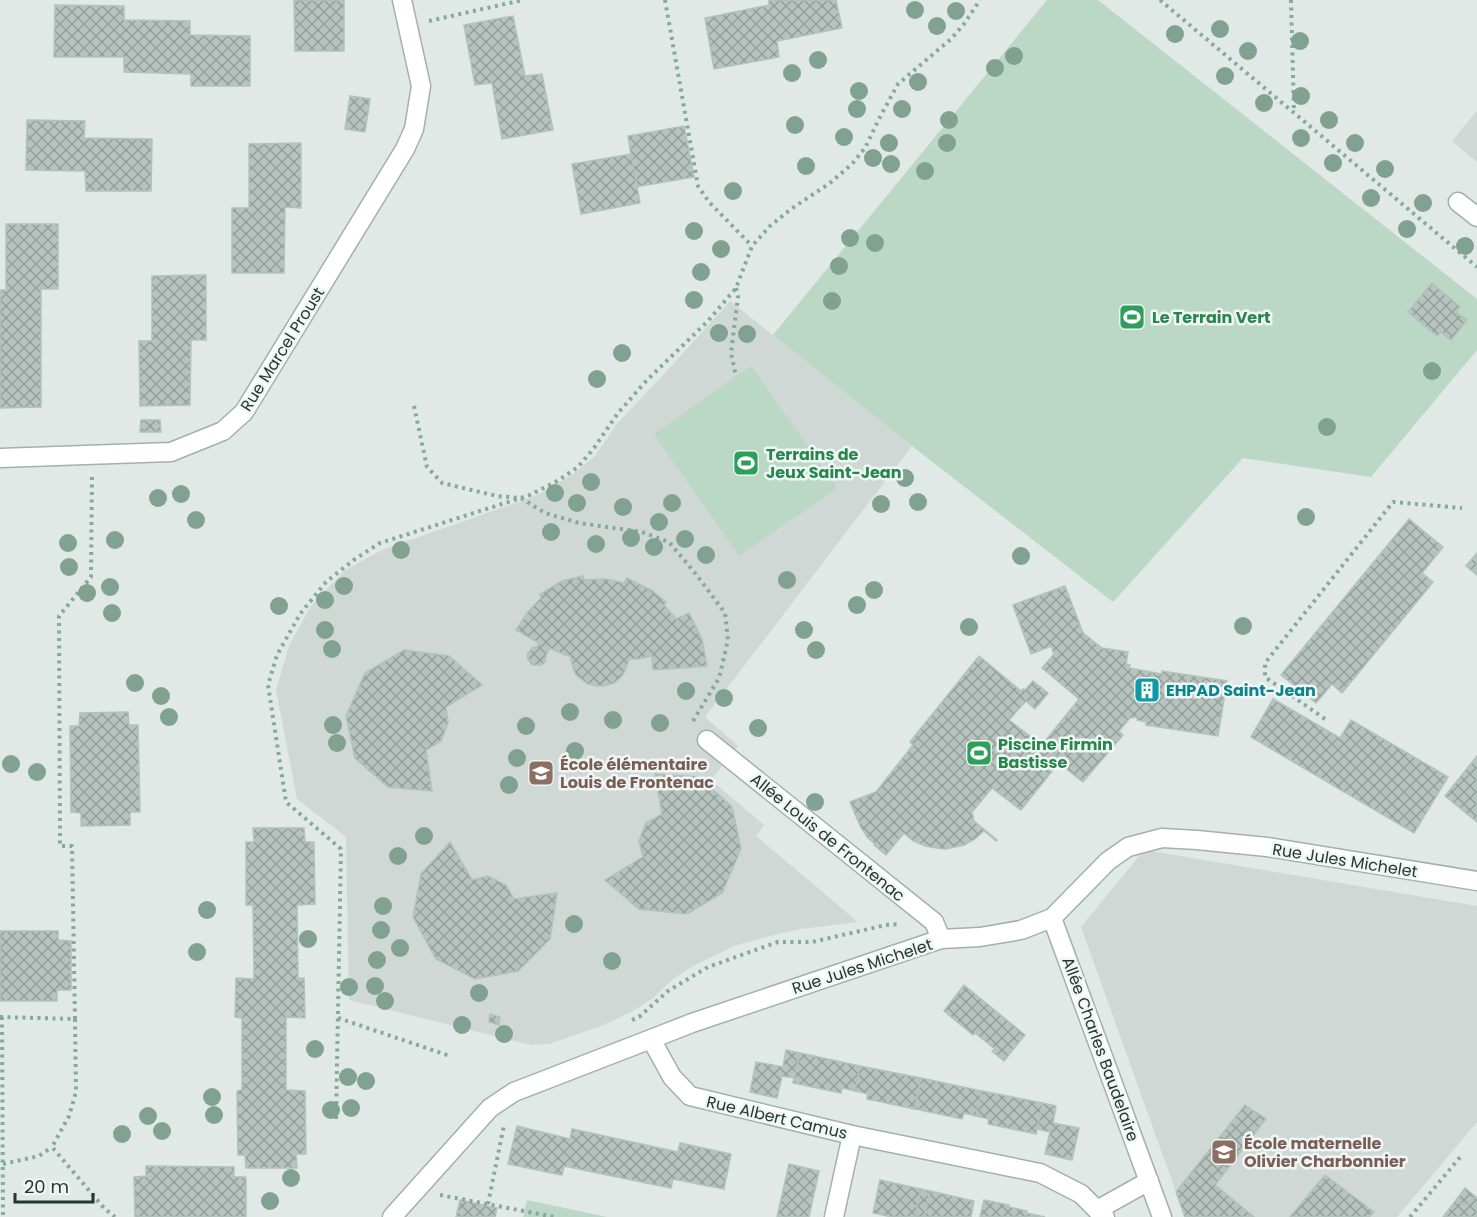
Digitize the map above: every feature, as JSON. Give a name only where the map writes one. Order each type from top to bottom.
[{"type":"street","name":"Rue Marcel Proust","points":[[0,458],[171,452],[223,431],[244,412],[405,149],[414,129],[421,86],[402,0]]},
{"type":"street","points":[[1458,202],[1477,217]]},
{"type":"street","name":"Allée Louis de Frontenac","points":[[707,740],[934,922],[941,939]]},
{"type":"street","name":"Rue Jules Michelet","points":[[651,1039],[941,939],[980,938],[1021,930],[1052,918],[1108,861],[1128,847],[1162,838],[1267,847],[1477,881]]},
{"type":"street","name":"Allée Charles Baudelaire","points":[[1052,918],[1162,1217]]},
{"type":"street","points":[[392,1217],[490,1108],[510,1095],[651,1039]]},
{"type":"street","name":"Rue Albert Camus","points":[[651,1039],[672,1077],[690,1096],[852,1134],[1040,1173],[1081,1194],[1101,1213]]},
{"type":"street","points":[[834,1217],[852,1134]]},
{"type":"street","points":[[1101,1213],[1149,1181]]},
{"type":"path","points":[[408,26],[523,0]]},
{"type":"path","points":[[665,0],[698,186],[752,246]]},
{"type":"path","points":[[336,1119],[341,849],[286,802],[268,686],[277,656],[300,614],[326,582],[380,543],[530,495],[559,480],[579,466],[618,413],[647,380],[708,321],[736,288],[752,246],[777,220],[830,183],[852,164],[865,148],[898,84],[951,39],[980,0]]},
{"type":"path","points":[[1160,0],[1477,267]]},
{"type":"path","points":[[1291,0],[1294,113]]},
{"type":"path","points":[[736,288],[738,297],[731,353],[736,377]]},
{"type":"path","points":[[414,405],[427,467],[442,483],[497,496],[521,498],[545,513],[579,523],[642,532],[669,542],[725,613],[728,640],[719,678],[693,721],[707,740]]},
{"type":"path","points":[[3,1164],[39,1156],[52,1147],[69,1116],[76,1092],[72,846],[60,846],[59,616],[91,577],[92,454]]},
{"type":"path","points":[[1325,719],[1265,677],[1265,663],[1393,502],[1461,508]]},
{"type":"path","points":[[3,1217],[1,1017],[75,1019]]},
{"type":"path","points":[[338,1018],[450,1056]]},
{"type":"path","points":[[488,1204],[510,1095]]},
{"type":"path","points":[[52,1147],[104,1208],[115,1217]]},
{"type":"path","points":[[1410,1217],[1461,1156]]},
{"type":"path","points":[[416,1190],[555,1217]]},
{"type":"shaded area","points":[[1477,111],[1477,162],[1452,141]]},
{"type":"shaded area","points":[[730,301],[912,446],[705,717],[738,746],[711,780],[764,825],[756,836],[858,922],[801,929],[734,946],[693,966],[635,1010],[604,1025],[549,1044],[531,1045],[349,1000],[346,837],[297,799],[276,690],[289,646],[311,606],[344,571],[382,550],[538,495],[573,474],[595,456],[616,425]]},
{"type":"shaded area","points":[[1144,850],[1477,906],[1477,1122],[1397,1217],[1185,1217],[1081,927]]},
{"type":"green space","name":"Le Terrain Vert","points":[[1047,0],[1098,0],[1477,299],[1477,350],[1371,477],[1243,458],[1113,602],[773,335]]},
{"type":"green space","name":"Terrains de Jeux Saint-Jean","points":[[751,366],[837,488],[739,556],[654,434]]},
{"type":"green space","points":[[527,1200],[607,1217],[523,1217]]},
{"type":"building","points":[[294,0],[344,0],[344,51],[295,51]]},
{"type":"building","points":[[769,0],[836,0],[842,28],[777,41],[779,57],[714,69],[705,18],[769,5]]},
{"type":"building","points":[[55,5],[124,6],[124,20],[190,21],[190,35],[250,36],[250,86],[191,86],[191,74],[124,72],[124,57],[54,57]]},
{"type":"building","points":[[513,16],[525,76],[542,74],[553,130],[502,139],[492,83],[475,85],[464,25]]},
{"type":"building","points":[[350,96],[370,99],[365,132],[345,129]]},
{"type":"building","points":[[27,120],[85,121],[84,138],[152,139],[151,191],[86,191],[85,171],[26,170]]},
{"type":"building","points":[[684,126],[694,177],[636,187],[628,136]]},
{"type":"building","points":[[301,143],[301,208],[285,207],[284,273],[232,273],[232,208],[249,208],[249,144]]},
{"type":"building","points":[[631,154],[640,203],[581,214],[572,164]]},
{"type":"building","points":[[6,224],[58,224],[58,289],[41,289],[41,407],[0,408],[0,290],[6,290]]},
{"type":"building","points":[[206,275],[206,340],[191,340],[190,405],[140,406],[139,341],[152,341],[152,276]]},
{"type":"building","points":[[1432,283],[1460,307],[1456,312],[1467,320],[1451,340],[1441,332],[1437,336],[1408,312]]},
{"type":"building","points":[[141,420],[160,420],[161,432],[140,432]]},
{"type":"building","points":[[1409,519],[1443,547],[1422,573],[1433,582],[1342,693],[1332,684],[1316,703],[1281,675]]},
{"type":"building","points":[[1477,553],[1477,575],[1466,566]]},
{"type":"building","points":[[583,576],[584,580],[606,579],[624,583],[627,578],[651,590],[666,602],[664,605],[676,619],[689,613],[702,639],[707,666],[653,670],[652,656],[629,659],[621,677],[614,683],[597,686],[588,684],[576,675],[570,656],[550,648],[545,662],[541,665],[532,665],[527,657],[528,653],[539,643],[516,630],[541,598],[540,594],[562,581]]},
{"type":"building","name":"EHPAD Saint-Jean","points":[[1065,586],[1083,633],[1102,648],[1128,652],[1126,664],[1130,665],[1129,668],[1227,681],[1218,736],[1146,725],[1146,722],[1137,720],[1137,717],[1130,718],[1119,731],[1123,735],[1083,782],[1064,767],[1066,765],[1042,745],[1079,699],[1042,668],[1054,654],[1051,646],[1031,654],[1013,605]]},
{"type":"building","points":[[404,650],[449,656],[482,685],[446,707],[448,723],[441,741],[426,750],[432,791],[388,787],[355,758],[346,716],[365,673]]},
{"type":"building","name":"Piscine Firmin Bastisse","points":[[979,656],[1021,691],[1033,681],[1048,693],[1035,709],[1026,701],[1009,720],[1061,760],[1021,810],[992,788],[972,812],[974,821],[996,841],[984,831],[964,845],[945,849],[925,846],[904,833],[886,855],[874,845],[861,828],[850,802],[876,792],[913,745],[910,742]]},
{"type":"building","points":[[1273,699],[1340,738],[1351,720],[1448,777],[1414,833],[1251,737]]},
{"type":"building","points":[[128,712],[129,725],[138,725],[140,812],[130,812],[130,825],[81,826],[81,813],[71,812],[70,726],[79,726],[80,713]]},
{"type":"building","points":[[1477,756],[1477,822],[1445,796]]},
{"type":"building","points":[[655,774],[699,777],[732,807],[741,849],[722,893],[687,914],[639,909],[605,880],[643,857],[639,841],[646,823],[662,814]]},
{"type":"building","points":[[253,828],[304,828],[305,842],[314,842],[315,904],[297,905],[298,978],[304,978],[305,1018],[286,1017],[286,1090],[305,1091],[306,1154],[296,1154],[297,1168],[246,1168],[245,1155],[238,1155],[237,1091],[242,1090],[242,1018],[235,1017],[236,978],[254,979],[253,905],[246,905],[246,842],[254,842]]},
{"type":"building","points":[[450,842],[472,880],[488,876],[506,885],[514,899],[557,893],[550,939],[518,971],[475,979],[436,959],[413,917],[421,874]]},
{"type":"building","points":[[0,931],[58,931],[58,940],[71,941],[71,990],[57,990],[57,1001],[0,1001]]},
{"type":"building","points":[[964,985],[1025,1035],[1004,1061],[992,1051],[995,1049],[975,1033],[973,1035],[944,1011]]},
{"type":"building","points":[[490,1014],[500,1017],[499,1025],[489,1022]]},
{"type":"building","points":[[786,1050],[800,1053],[794,1078],[782,1076],[777,1098],[750,1092],[756,1062],[783,1067]]},
{"type":"building","points":[[800,1053],[860,1066],[855,1091],[842,1088],[841,1093],[793,1083]]},
{"type":"building","points":[[860,1066],[921,1078],[915,1109],[867,1099],[868,1094],[855,1091]]},
{"type":"building","points":[[921,1078],[982,1091],[976,1116],[964,1113],[962,1119],[915,1109]]},
{"type":"building","points":[[982,1091],[1043,1103],[1036,1134],[988,1124],[989,1119],[976,1116]]},
{"type":"building","points":[[1043,1103],[1056,1106],[1053,1123],[1079,1128],[1072,1160],[1045,1154],[1050,1132],[1037,1129]]},
{"type":"building","name":"École maternelle Olivier Charbonnier","points":[[1245,1105],[1266,1119],[1215,1185],[1254,1217],[1185,1217],[1176,1192]]},
{"type":"building","points":[[517,1126],[570,1139],[572,1129],[678,1152],[680,1143],[731,1154],[724,1189],[673,1179],[671,1188],[564,1166],[562,1175],[508,1164]]},
{"type":"building","points":[[789,1164],[819,1171],[809,1217],[777,1217]]},
{"type":"building","points":[[146,1166],[234,1167],[234,1177],[246,1177],[246,1217],[135,1217],[134,1177],[146,1176]]},
{"type":"building","name":"École maternelle Olivier Charbonnier","points":[[1325,1175],[1374,1212],[1369,1217],[1290,1217]]},
{"type":"building","points":[[880,1180],[921,1189],[915,1217],[892,1217],[873,1213]]},
{"type":"building","points":[[1465,1188],[1475,1196],[1466,1207],[1456,1200]]},
{"type":"building","points":[[921,1189],[930,1191],[924,1217],[915,1217]]},
{"type":"building","points":[[930,1191],[974,1201],[971,1217],[924,1217]]},
{"type":"building","points":[[1475,1196],[1477,1198],[1477,1217],[1443,1217],[1456,1200],[1466,1207]]},
{"type":"building","points":[[460,1200],[497,1208],[495,1217],[456,1217]]},
{"type":"building","points":[[984,1200],[1009,1205],[1009,1207],[1027,1211],[1026,1213],[1045,1217],[980,1217]]},
{"type":"place","name":"Le Terrain Vert","points":[[1132,317]]},
{"type":"place","name":"Terrains de Jeux Saint-Jean","points":[[746,463]]},
{"type":"place","name":"EHPAD Saint-Jean","points":[[1147,690]]},
{"type":"place","name":"Piscine Firmin Bastisse","points":[[979,753]]},
{"type":"place","name":"École élémentaire Louis de Frontenac","points":[[541,773]]},
{"type":"place","name":"École maternelle Olivier Charbonnier","points":[[1224,1152]]}]
